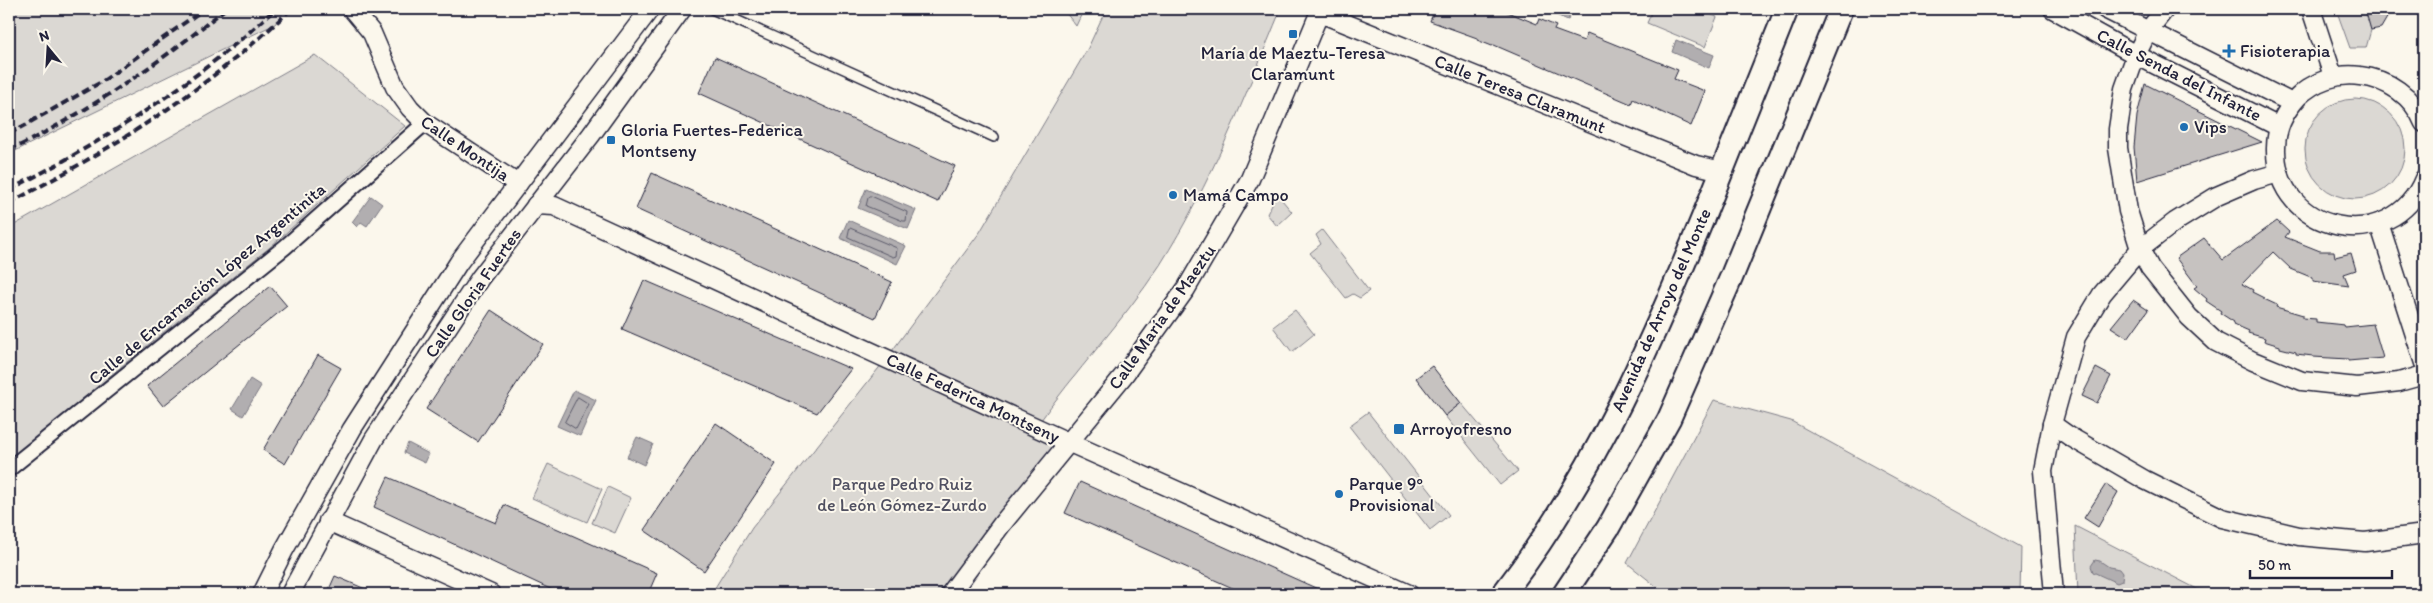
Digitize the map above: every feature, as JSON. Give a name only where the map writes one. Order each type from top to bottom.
[{"type":"street","name":"Calle Montija","points":[[352,9],[372,33],[395,87],[410,108],[425,123],[518,184]]},
{"type":"street","name":"Calle Gloria Fuertes","points":[[262,594],[284,550],[352,429],[459,262],[650,9]]},
{"type":"street","name":"Calle Gloria Fuertes","points":[[290,594],[374,439],[480,278],[591,135],[682,9]]},
{"type":"street","name":"Avenida de Arroyo del Monte","points":[[1503,594],[1529,560],[1566,502],[1629,388],[1676,282],[1787,9]]},
{"type":"street","points":[[1564,594],[1608,528],[1669,419],[1731,278],[1842,9]]},
{"type":"street","name":"Calle Senda del Infante","points":[[2053,9],[2136,55],[2279,127]]},
{"type":"street","name":"Calle Senda del Infante","points":[[2106,9],[2292,103]]},
{"type":"street","points":[[2165,9],[2148,31],[2136,55],[2124,89],[2118,148],[2128,211],[2140,249],[2150,268],[2189,317],[2216,342],[2254,362],[2302,381],[2357,387],[2399,382],[2424,375]]},
{"type":"street","points":[[2311,9],[2333,76]]},
{"type":"street","name":"Calle Teresa Claramunt","points":[[1321,11],[1696,166],[1722,171]]},
{"type":"street","name":"Calle María de Maeztu","points":[[950,594],[1002,524],[1070,443],[1161,325],[1216,241],[1250,178],[1321,11]]},
{"type":"street","points":[[2422,113],[2398,90],[2382,80],[2358,75],[2333,76],[2311,87],[2292,103],[2279,127],[2276,142],[2278,173],[2287,192],[2296,203],[2318,220],[2338,227],[2359,228],[2393,217],[2418,202],[2424,179]]},
{"type":"street","name":"Calle de Encarnación López Argentinita","points":[[9,469],[285,248],[425,123]]},
{"type":"street","points":[[2054,594],[2044,471],[2052,424],[2076,337],[2102,294],[2140,249],[2175,222],[2217,196],[2254,180],[2278,173]]},
{"type":"street","name":"Calle Federica Montseny","points":[[536,205],[554,206],[1070,443],[1409,594]]},
{"type":"street","points":[[2379,223],[2424,363]]},
{"type":"street","points":[[2052,424],[2069,436],[2145,480],[2222,518],[2299,536],[2364,542],[2424,534]]},
{"type":"street","points":[[328,521],[491,594]]},
{"type":"lane","points":[[712,9],[994,137]]},
{"type":"green space","points":[[9,9],[286,9],[275,24],[9,154]]},
{"type":"green space","points":[[1063,9],[1084,9],[1076,26]]},
{"type":"green space","name":"Parque Pedro Ruiz de León Gómez-Zurdo","points":[[1106,9],[1281,9],[1211,171],[1160,265],[1036,427],[1070,443],[950,594],[711,594],[752,528],[886,359],[980,232],[1088,48]]},
{"type":"green space","points":[[1653,9],[1696,9],[1717,17],[1705,47],[1647,23]]},
{"type":"green space","points":[[2336,9],[2365,9],[2371,30],[2366,48],[2350,48]]},
{"type":"green space","points":[[315,55],[405,126],[269,248],[9,460],[9,228]]},
{"type":"green space","points":[[2355,99],[2374,103],[2390,114],[2401,130],[2405,149],[2401,168],[2390,184],[2374,195],[2355,199],[2336,195],[2320,184],[2309,168],[2305,149],[2309,130],[2320,114],[2336,103]]},
{"type":"green space","points":[[1277,194],[1292,212],[1277,226],[1267,214]]},
{"type":"green space","points":[[1322,230],[1369,291],[1360,298],[1353,294],[1346,298],[1310,253],[1321,244],[1316,235]]},
{"type":"green space","points":[[1295,310],[1314,334],[1292,352],[1273,327]]},
{"type":"green space","points":[[1714,400],[1791,421],[2021,547],[2020,594],[1666,594],[1627,563]]},
{"type":"green space","points":[[1461,403],[1518,471],[1500,485],[1445,416]]},
{"type":"green space","points":[[1368,412],[1449,515],[1430,530],[1349,426]]},
{"type":"green space","points":[[548,464],[602,489],[587,522],[532,498]]},
{"type":"green space","points":[[608,487],[631,498],[615,533],[592,523]]},
{"type":"green space","points":[[2075,526],[2197,589],[2226,594],[2078,594]]},
{"type":"water","points":[[1541,9],[1573,9],[1568,20]]},
{"type":"water","points":[[1676,40],[1714,55],[1709,68],[1672,52]]},
{"type":"water","points":[[866,189],[916,210],[908,229],[858,208]]},
{"type":"water","points":[[371,196],[382,204],[367,226],[361,222],[357,227],[352,222]]},
{"type":"water","points":[[848,220],[906,246],[897,264],[840,238]]},
{"type":"water","points":[[250,379],[261,386],[243,416],[232,409]]},
{"type":"water","points":[[574,390],[596,400],[580,436],[557,426]]},
{"type":"water","points":[[637,437],[653,444],[644,465],[627,457]]},
{"type":"water","points":[[408,443],[429,454],[425,463],[404,453]]},
{"type":"water","points":[[2095,560],[2109,567],[2120,569],[2123,573],[2122,581],[2117,583],[2093,572],[2091,566]]},
{"type":"building","points":[[1435,9],[1500,9],[1537,24],[1539,19],[1556,26],[1554,30],[1584,41],[1587,33],[1678,70],[1674,79],[1705,91],[1691,126],[1633,99],[1631,104],[1494,45],[1492,46],[1477,40],[1477,38],[1430,21]]},
{"type":"building","points":[[2365,9],[2392,9],[2381,28],[2371,30]]},
{"type":"building","points":[[715,57],[955,166],[938,202],[699,93]]},
{"type":"building","name":"Vips","points":[[2145,84],[2262,142],[2137,181],[2134,147],[2137,116]]},
{"type":"building","points":[[652,173],[892,282],[875,318],[636,209]]},
{"type":"building","points":[[2277,221],[2289,232],[2285,237],[2320,251],[2334,251],[2335,257],[2351,253],[2356,270],[2344,274],[2349,286],[2313,281],[2313,278],[2291,269],[2273,252],[2242,284],[2253,290],[2252,292],[2277,305],[2276,307],[2303,315],[2303,318],[2316,319],[2316,322],[2344,325],[2345,327],[2373,324],[2383,358],[2348,361],[2348,359],[2313,357],[2296,354],[2296,352],[2264,341],[2265,338],[2248,333],[2249,331],[2233,324],[2234,322],[2206,301],[2207,299],[2194,288],[2197,286],[2176,258],[2204,238],[2223,260]]},
{"type":"building","points":[[644,280],[851,369],[817,413],[622,329]]},
{"type":"building","points":[[270,286],[287,306],[163,406],[147,386]]},
{"type":"building","points":[[2133,300],[2148,310],[2128,338],[2111,327]]},
{"type":"building","points":[[491,310],[543,344],[478,442],[426,409]]},
{"type":"building","points":[[318,355],[341,368],[285,464],[263,450]]},
{"type":"building","name":"Arroyofresno","points":[[1432,366],[1461,403],[1445,416],[1416,378]]},
{"type":"building","points":[[2096,368],[2111,376],[2097,403],[2082,396]]},
{"type":"building","points":[[716,423],[776,464],[704,571],[644,530]]},
{"type":"building","points":[[388,477],[496,523],[504,505],[657,573],[648,594],[561,594],[374,507]]},
{"type":"building","points":[[1080,482],[1329,594],[1246,594],[1065,513]]},
{"type":"building","points":[[2106,484],[2118,492],[2098,527],[2084,518]]},
{"type":"building","points":[[335,576],[377,594],[327,594]]},
{"type":"railway","points":[[9,134],[103,81],[204,9]]},
{"type":"railway","points":[[9,151],[94,104],[148,68],[225,9]]},
{"type":"railway","points":[[9,190],[115,131],[148,109],[214,62],[275,9]]},
{"type":"railway","points":[[9,203],[84,162],[192,92],[226,66],[291,9]]},
{"type":"place","name":"María de Maeztu-Teresa Claramunt","points":[[1293,34]]},
{"type":"place","name":"Fisioterapia","points":[[2229,51]]},
{"type":"place","name":"Vips","points":[[2184,127]]},
{"type":"place","name":"Gloria Fuertes-Federica Montseny","points":[[611,140]]},
{"type":"place","name":"Mamá Campo","points":[[1173,195]]},
{"type":"place","name":"Arroyofresno","points":[[1399,429]]},
{"type":"place","name":"Parque 9º Provisional","points":[[1339,494]]}]
